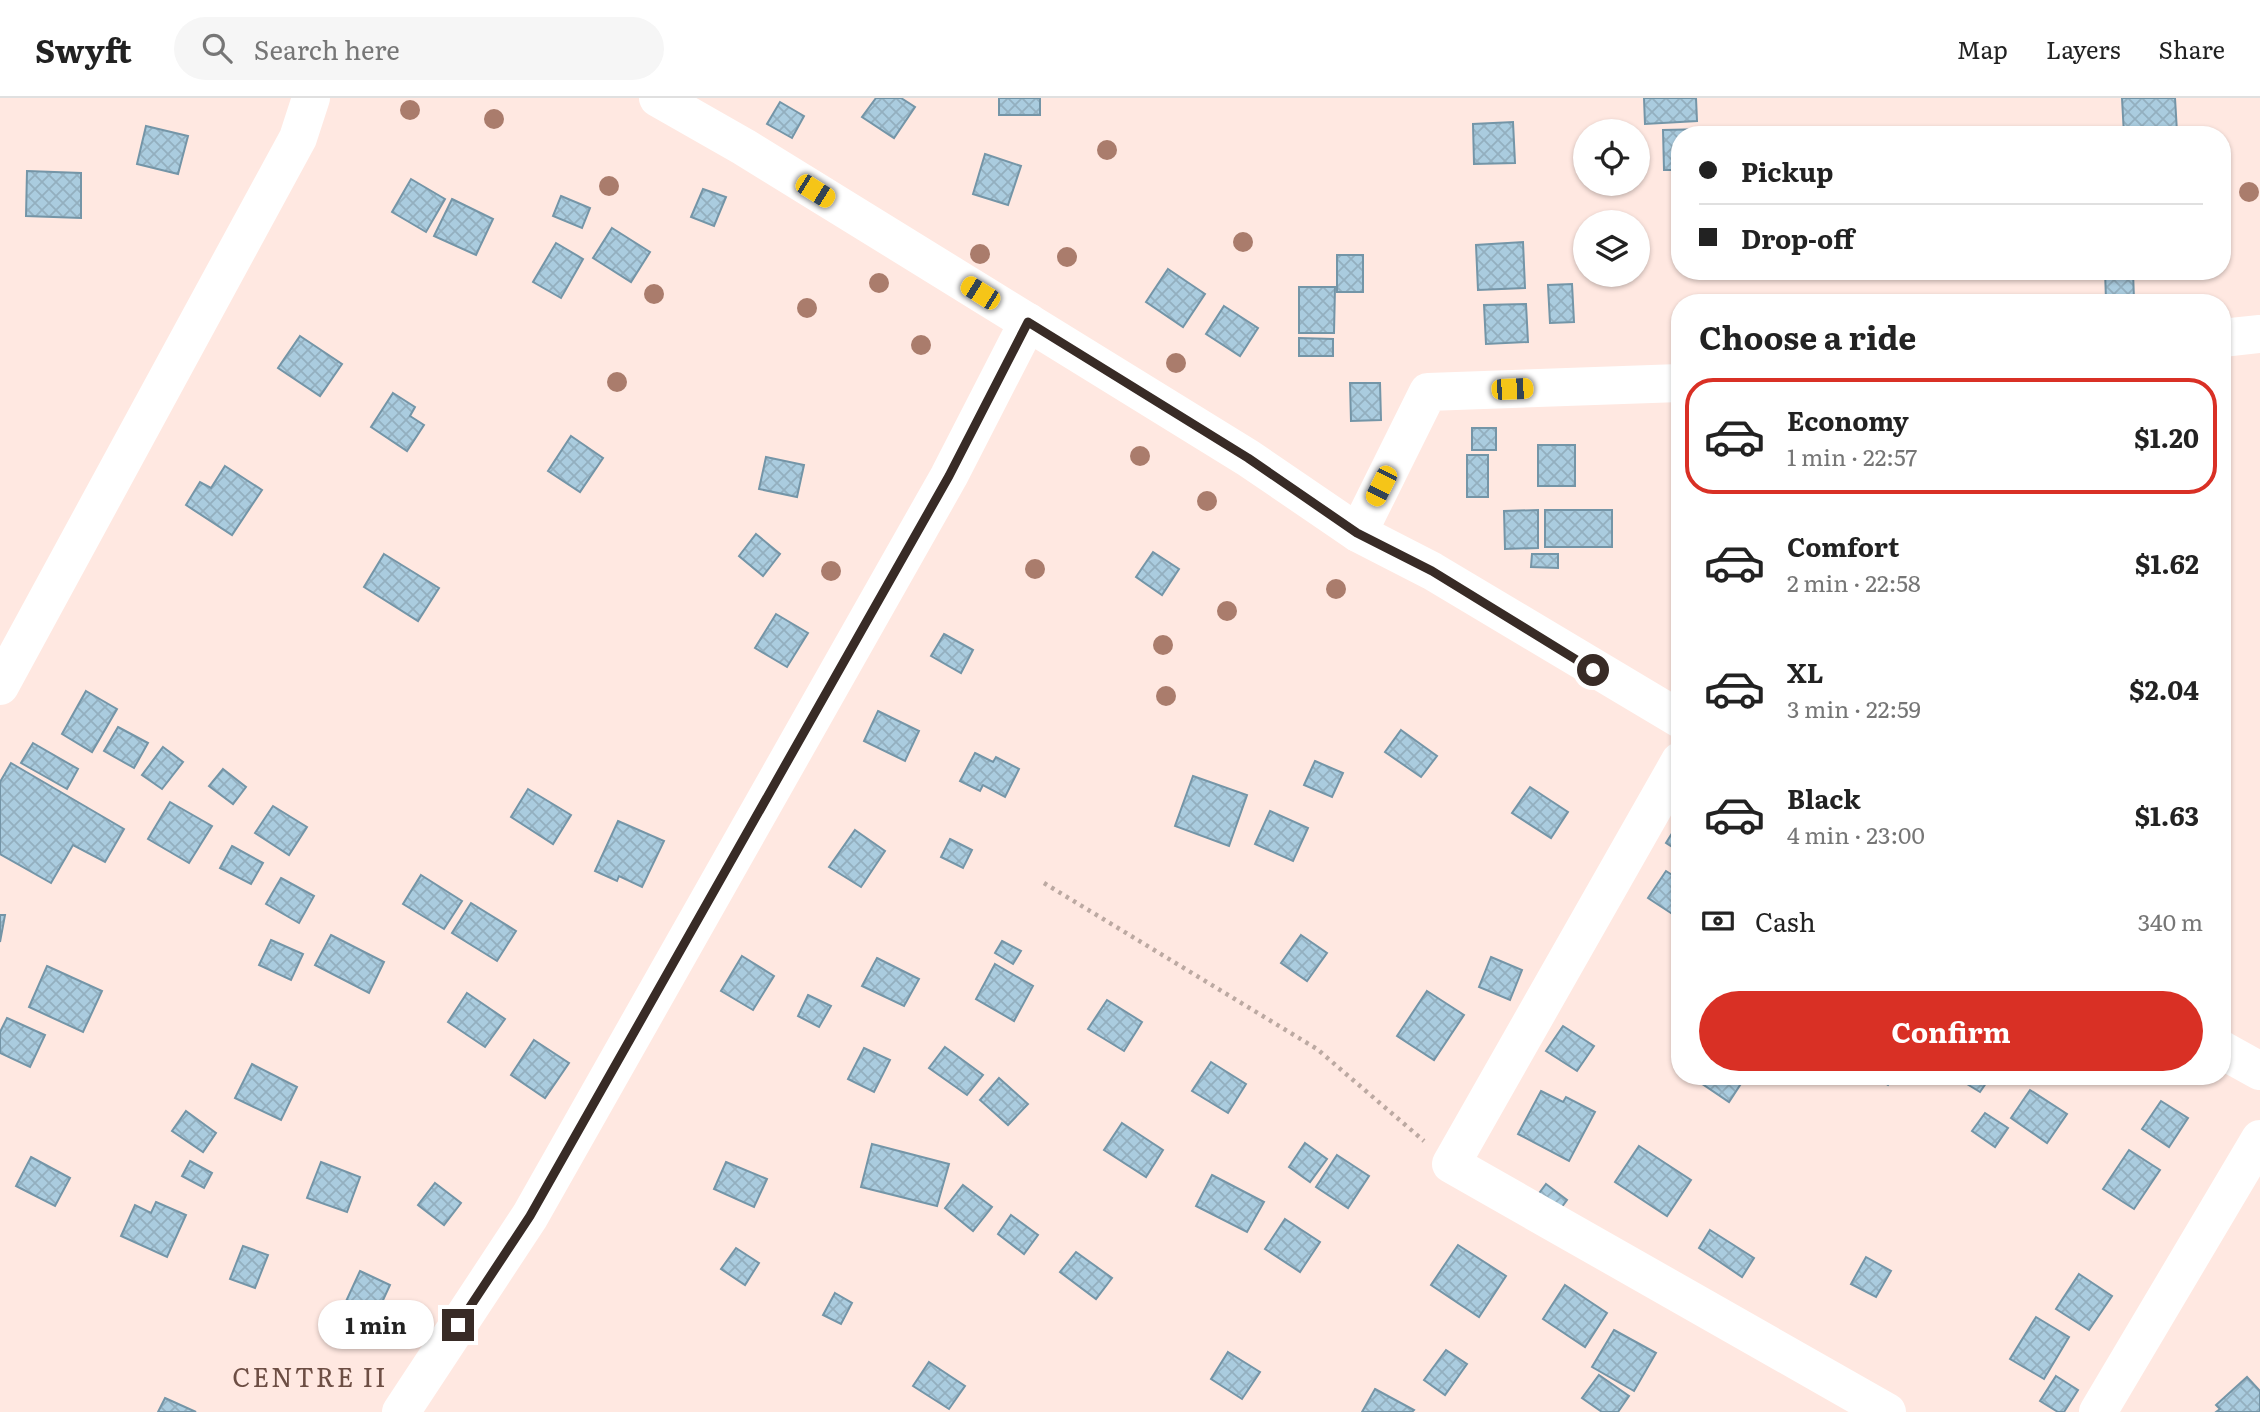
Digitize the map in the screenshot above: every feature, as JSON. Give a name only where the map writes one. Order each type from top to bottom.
[{"type":"street","points":[[0,686],[298,138],[311,98]]},
{"type":"street","points":[[658,98],[1248,458],[1357,533],[1432,571],[1571,657],[1671,714]]},
{"type":"street","points":[[401,1412],[530,1216],[949,476],[1028,322]]},
{"type":"street","points":[[2231,337],[2260,334]]},
{"type":"street","points":[[1357,533],[1428,392],[1671,383]]},
{"type":"street","points":[[1671,777],[1451,1164],[1887,1412]]},
{"type":"street","points":[[2231,1055],[2260,1071]]},
{"type":"street","points":[[2098,1412],[2260,1139]]},
{"type":"path","points":[[1044,883],[1317,1049],[1451,1164]]},
{"type":"building","points":[[876,98],[901,98],[915,107],[894,138],[862,117]]},
{"type":"building","points":[[999,98],[1040,98],[1040,115],[999,115]]},
{"type":"building","points":[[1644,98],[1696,98],[1697,121],[1650,124],[1650,119],[1645,119]]},
{"type":"building","points":[[2122,98],[2175,98],[2177,126],[2124,126]]},
{"type":"building","points":[[780,102],[804,116],[792,138],[767,124]]},
{"type":"building","points":[[1513,122],[1515,163],[1474,164],[1473,124]]},
{"type":"building","points":[[146,126],[188,136],[178,174],[137,164]]},
{"type":"building","points":[[1663,130],[1671,130],[1671,170],[1664,170]]},
{"type":"building","points":[[985,154],[1021,166],[1008,205],[973,194]]},
{"type":"building","points":[[27,171],[81,173],[81,218],[26,216]]},
{"type":"building","points":[[411,179],[445,199],[426,232],[392,212]]},
{"type":"building","points":[[703,189],[726,197],[714,226],[691,217]]},
{"type":"building","points":[[561,196],[590,208],[582,228],[553,216]]},
{"type":"building","points":[[452,199],[493,219],[476,255],[434,236]]},
{"type":"building","points":[[612,228],[650,252],[631,282],[593,258]]},
{"type":"building","points":[[1523,242],[1525,288],[1478,290],[1476,245]]},
{"type":"building","points":[[556,243],[583,259],[561,298],[533,282]]},
{"type":"building","points":[[1337,255],[1363,255],[1363,292],[1337,292]]},
{"type":"building","points":[[1168,269],[1205,294],[1183,327],[1146,302]]},
{"type":"building","points":[[2105,280],[2133,280],[2134,294],[2106,294]]},
{"type":"building","points":[[1572,284],[1574,322],[1550,323],[1548,285]]},
{"type":"building","points":[[1299,287],[1335,287],[1334,333],[1299,333]]},
{"type":"building","points":[[1526,304],[1528,342],[1486,344],[1484,305]]},
{"type":"building","points":[[1224,306],[1258,328],[1240,356],[1206,334]]},
{"type":"building","points":[[300,336],[342,364],[320,396],[278,368]]},
{"type":"building","points":[[1299,338],[1333,339],[1333,356],[1299,356]]},
{"type":"building","points":[[1350,383],[1380,383],[1381,420],[1351,421]]},
{"type":"building","points":[[393,393],[415,407],[410,416],[424,425],[407,451],[371,427]]},
{"type":"building","points":[[1472,428],[1496,428],[1496,450],[1472,450]]},
{"type":"building","points":[[571,436],[603,458],[580,492],[548,471]]},
{"type":"building","points":[[1538,445],[1575,445],[1575,486],[1538,486]]},
{"type":"building","points":[[1467,455],[1488,455],[1488,497],[1467,497]]},
{"type":"building","points":[[766,457],[804,465],[797,497],[759,489]]},
{"type":"building","points":[[225,466],[262,490],[232,535],[186,505],[200,482],[211,488]]},
{"type":"building","points":[[1538,510],[1538,548],[1505,549],[1504,511]]},
{"type":"building","points":[[1545,510],[1612,510],[1612,547],[1545,547]]},
{"type":"building","points":[[756,534],[780,554],[763,576],[739,556]]},
{"type":"building","points":[[1153,552],[1179,569],[1162,595],[1136,577]]},
{"type":"building","points":[[384,554],[439,588],[418,621],[364,587]]},
{"type":"building","points":[[1532,554],[1558,554],[1558,568],[1531,567]]},
{"type":"building","points":[[776,614],[808,633],[787,667],[755,648]]},
{"type":"building","points":[[944,634],[973,650],[961,673],[931,656]]},
{"type":"building","points":[[86,691],[117,709],[92,752],[62,734]]},
{"type":"building","points":[[878,711],[919,731],[905,761],[864,741]]},
{"type":"building","points":[[118,727],[148,743],[134,768],[104,751]]},
{"type":"building","points":[[1401,730],[1437,756],[1421,777],[1385,752]]},
{"type":"building","points":[[33,743],[78,769],[67,789],[21,763]]},
{"type":"building","points":[[163,747],[183,762],[162,789],[142,775]]},
{"type":"building","points":[[975,753],[993,762],[996,757],[1019,769],[1005,797],[983,785],[980,791],[960,781]]},
{"type":"building","points":[[1315,761],[1343,773],[1332,797],[1304,785]]},
{"type":"building","points":[[11,763],[124,829],[105,862],[73,845],[51,883],[0,854],[0,782]]},
{"type":"building","points":[[223,769],[246,787],[233,804],[209,786]]},
{"type":"building","points":[[1193,776],[1247,795],[1229,846],[1175,826]]},
{"type":"building","points":[[1530,787],[1568,812],[1551,838],[1512,813]]},
{"type":"building","points":[[528,789],[571,815],[553,844],[511,817]]},
{"type":"building","points":[[170,802],[212,826],[189,863],[148,839]]},
{"type":"building","points":[[273,806],[307,827],[289,855],[255,833]]},
{"type":"building","points":[[1270,811],[1308,828],[1293,861],[1255,844]]},
{"type":"building","points":[[618,821],[664,841],[642,887],[619,876],[617,881],[595,871]]},
{"type":"building","points":[[855,830],[885,851],[861,887],[829,867]]},
{"type":"building","points":[[950,839],[972,850],[963,868],[941,857]]},
{"type":"building","points":[[232,846],[263,863],[251,884],[220,868]]},
{"type":"building","points":[[1666,871],[1671,874],[1671,913],[1648,898]]},
{"type":"building","points":[[421,875],[462,901],[444,929],[403,904]]},
{"type":"building","points":[[281,878],[314,896],[299,923],[266,904]]},
{"type":"building","points":[[471,903],[516,931],[497,961],[452,933]]},
{"type":"building","points":[[0,915],[5,915],[0,942]]},
{"type":"building","points":[[331,935],[384,962],[369,993],[315,965]]},
{"type":"building","points":[[1301,935],[1327,953],[1307,981],[1281,963]]},
{"type":"building","points":[[271,940],[303,954],[291,980],[259,965]]},
{"type":"building","points":[[1002,941],[1021,951],[1013,964],[995,953]]},
{"type":"building","points":[[742,956],[774,976],[753,1010],[721,991]]},
{"type":"building","points":[[1491,957],[1522,970],[1510,1000],[1479,987]]},
{"type":"building","points":[[877,958],[919,979],[904,1006],[862,986]]},
{"type":"building","points":[[995,964],[1033,986],[1014,1021],[976,999]]},
{"type":"building","points":[[47,966],[102,991],[83,1032],[29,1007]]},
{"type":"building","points":[[1427,991],[1464,1015],[1434,1060],[1397,1036]]},
{"type":"building","points":[[467,993],[505,1019],[485,1047],[448,1022]]},
{"type":"building","points":[[808,995],[831,1006],[819,1027],[798,1016]]},
{"type":"building","points":[[1107,1000],[1142,1022],[1124,1051],[1088,1029]]},
{"type":"building","points":[[7,1018],[45,1035],[30,1067],[0,1053],[0,1032]]},
{"type":"building","points":[[1563,1026],[1594,1046],[1577,1071],[1546,1051]]},
{"type":"building","points":[[534,1040],[569,1063],[545,1098],[511,1075]]},
{"type":"building","points":[[945,1047],[983,1075],[967,1095],[929,1068]]},
{"type":"building","points":[[864,1048],[890,1060],[874,1092],[848,1079]]},
{"type":"building","points":[[1211,1062],[1246,1084],[1228,1113],[1192,1091]]},
{"type":"building","points":[[252,1064],[297,1087],[281,1120],[235,1098]]},
{"type":"building","points":[[999,1078],[1028,1104],[1008,1125],[980,1100]]},
{"type":"building","points":[[1704,1085],[1740,1085],[1729,1102]]},
{"type":"building","points":[[1969,1085],[1985,1085],[1980,1092]]},
{"type":"building","points":[[2030,1090],[2067,1114],[2047,1143],[2011,1118]]},
{"type":"building","points":[[1541,1091],[1563,1102],[1566,1097],[1595,1112],[1569,1161],[1518,1134]]},
{"type":"building","points":[[2161,1101],[2188,1118],[2169,1147],[2142,1129]]},
{"type":"building","points":[[186,1111],[216,1133],[203,1152],[172,1131]]},
{"type":"building","points":[[1985,1113],[2008,1128],[1995,1147],[1972,1131]]},
{"type":"building","points":[[1122,1123],[1163,1150],[1146,1177],[1104,1150]]},
{"type":"building","points":[[1305,1143],[1327,1159],[1310,1182],[1289,1167]]},
{"type":"building","points":[[872,1144],[949,1164],[937,1206],[861,1187]]},
{"type":"building","points":[[1639,1146],[1691,1180],[1667,1216],[1615,1182]]},
{"type":"building","points":[[2129,1150],[2160,1170],[2134,1209],[2103,1189]]},
{"type":"building","points":[[1337,1155],[1369,1176],[1348,1208],[1316,1187]]},
{"type":"building","points":[[31,1157],[70,1178],[55,1206],[16,1186]]},
{"type":"building","points":[[190,1161],[212,1173],[204,1188],[182,1176]]},
{"type":"building","points":[[321,1162],[360,1177],[347,1212],[307,1198]]},
{"type":"building","points":[[726,1162],[767,1179],[754,1207],[714,1189]]},
{"type":"building","points":[[1212,1175],[1264,1202],[1247,1232],[1196,1206]]},
{"type":"building","points":[[435,1183],[461,1203],[444,1225],[418,1205]]},
{"type":"building","points":[[1546,1184],[1567,1200],[1558,1212],[1537,1196]]},
{"type":"building","points":[[963,1185],[992,1207],[973,1231],[945,1208]]},
{"type":"building","points":[[156,1202],[186,1215],[167,1257],[121,1236],[135,1205],[151,1213]]},
{"type":"building","points":[[1011,1215],[1038,1235],[1024,1254],[998,1234]]},
{"type":"building","points":[[1285,1219],[1320,1242],[1300,1272],[1265,1249]]},
{"type":"building","points":[[1710,1230],[1754,1258],[1742,1277],[1699,1248]]},
{"type":"building","points":[[1458,1245],[1506,1276],[1479,1317],[1431,1285]]},
{"type":"building","points":[[243,1246],[268,1255],[255,1288],[230,1279]]},
{"type":"building","points":[[736,1248],[759,1263],[745,1285],[721,1269]]},
{"type":"building","points":[[1076,1252],[1112,1278],[1096,1299],[1060,1272]]},
{"type":"building","points":[[1866,1257],[1891,1271],[1876,1297],[1851,1284]]},
{"type":"building","points":[[360,1271],[390,1285],[372,1324],[342,1310]]},
{"type":"building","points":[[2079,1274],[2112,1296],[2089,1330],[2056,1309]]},
{"type":"building","points":[[1565,1285],[1607,1313],[1585,1347],[1543,1319]]},
{"type":"building","points":[[835,1293],[852,1303],[841,1324],[823,1315]]},
{"type":"building","points":[[2036,1317],[2069,1337],[2044,1379],[2010,1359]]},
{"type":"building","points":[[1614,1330],[1656,1353],[1634,1391],[1592,1367]]},
{"type":"building","points":[[1446,1350],[1467,1364],[1445,1395],[1424,1380]]},
{"type":"building","points":[[1228,1352],[1260,1372],[1242,1399],[1211,1379]]},
{"type":"building","points":[[929,1362],[965,1386],[949,1409],[913,1386]]},
{"type":"building","points":[[1599,1375],[1629,1396],[1618,1412],[1602,1412],[1582,1398]]},
{"type":"building","points":[[2056,1376],[2078,1390],[2064,1412],[2058,1412],[2040,1401]]},
{"type":"building","points":[[2247,1377],[2260,1391],[2260,1412],[2216,1412],[2220,1409],[2216,1405]]},
{"type":"building","points":[[1375,1389],[1414,1410],[1362,1412]]},
{"type":"building","points":[[165,1398],[196,1412],[158,1412]]},
{"type":"district","name":"CENTRE II","points":[[310,1375]]},
{"type":"route","points":[[458,1325],[530,1216],[949,476],[1028,322],[1248,458],[1357,533],[1432,571],[1593,670]]}]
